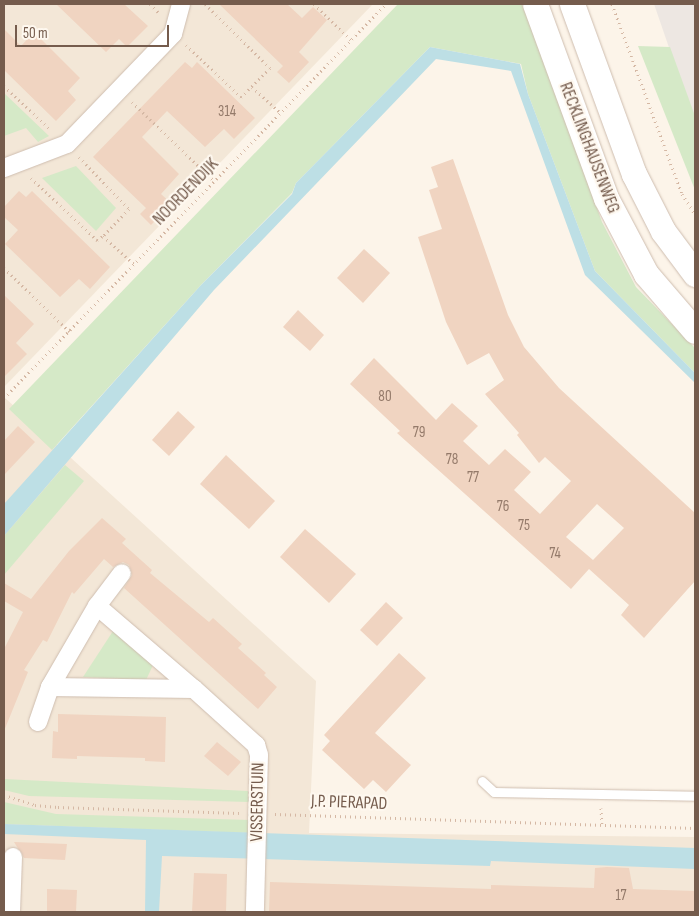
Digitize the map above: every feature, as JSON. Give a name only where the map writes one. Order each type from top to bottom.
[{"type":"street","points":[[10,166],[66,144],[174,34],[181,4]]},
{"type":"street","name":"RECKLINGHAUSENWEG","points":[[535,4],[606,198],[646,274],[695,331]]},
{"type":"street","name":"RECKLINGHAUSENWEG","points":[[572,4],[634,174],[663,231],[695,274]]},
{"type":"street","points":[[38,722],[50,687],[97,606],[122,573]]},
{"type":"street","name":"VISSERSTUIN","points":[[97,606],[256,745],[259,755],[255,912]]},
{"type":"street","points":[[50,687],[194,689]]},
{"type":"street","points":[[11,912],[13,857]]},
{"type":"lane","points":[[482,781],[494,792],[695,796]]},
{"type":"path","points":[[150,4],[162,15],[174,34],[241,97],[270,68],[205,4]]},
{"type":"path","points":[[314,4],[351,40]]},
{"type":"path","name":"NOORDENDIJK","points":[[4,398],[135,266],[386,4]]},
{"type":"path","points":[[612,4],[682,194],[695,214]]},
{"type":"path","points":[[252,87],[280,113]]},
{"type":"path","points":[[120,89],[214,182]]},
{"type":"path","points":[[10,166],[97,240],[103,236],[135,266]]},
{"type":"path","points":[[4,268],[69,331]]},
{"type":"path","name":"J.P. PIERAPAD","points":[[4,795],[35,804],[58,807],[258,819],[695,828]]},
{"type":"shaded area","points":[[4,4],[373,4],[4,387]]},
{"type":"shaded area","points":[[654,4],[695,4],[695,123]]},
{"type":"shaded area","points":[[4,397],[316,681],[309,833],[695,837],[695,912],[4,912]]},
{"type":"green space","points":[[398,4],[523,4],[602,222],[636,287],[695,348],[695,373],[595,271],[528,94],[521,64],[430,47],[296,183],[292,193],[201,285],[52,450],[9,409]]},
{"type":"green space","points":[[638,46],[670,47],[695,116],[695,190]]},
{"type":"green space","points":[[4,93],[49,136],[38,142],[26,128],[4,136]]},
{"type":"green space","points":[[76,166],[116,208],[96,231],[42,178]]},
{"type":"green space","points":[[65,465],[84,481],[4,575],[4,536]]},
{"type":"green space","points":[[115,628],[154,663],[146,680],[83,677]]},
{"type":"green space","points":[[4,779],[248,791],[249,802],[29,796],[4,790]]},
{"type":"green space","points":[[4,802],[56,814],[250,820],[249,833],[4,824]]},
{"type":"water","points":[[430,47],[520,64],[528,94],[595,271],[695,373],[695,383],[585,275],[511,71],[436,59],[214,290],[4,536],[4,504],[201,285],[292,194],[296,183]]},
{"type":"water","points":[[4,824],[695,848],[695,869],[491,861],[490,866],[162,856],[159,912],[145,912],[146,840],[4,834]]},
{"type":"building","points":[[56,4],[124,4],[148,26],[127,47],[119,39],[106,52]]},
{"type":"building","points":[[219,4],[287,4],[302,18],[313,7],[327,20],[299,52],[309,62],[289,83],[277,72],[283,66]]},
{"type":"building","points":[[4,29],[21,46],[34,32],[80,78],[68,91],[76,100],[56,121],[4,70]]},
{"type":"building","points":[[185,62],[192,68],[197,62],[255,118],[234,139],[224,129],[205,147],[167,111],[142,137],[179,174],[161,194],[172,204],[151,225],[140,214],[146,208],[93,157]]},
{"type":"building","points":[[453,159],[508,315],[524,347],[559,388],[695,513],[695,581],[644,638],[621,615],[629,605],[589,569],[571,589],[397,433],[400,431],[350,384],[374,358],[436,420],[452,403],[478,426],[463,441],[489,465],[505,449],[531,472],[514,490],[540,514],[571,481],[545,457],[539,463],[517,435],[519,433],[485,394],[504,380],[489,353],[467,365],[446,322],[418,237],[442,229],[429,190],[438,187],[431,167]],"holes":[[[597,504],[624,528],[593,560],[566,537]]]},
{"type":"building","points":[[19,191],[26,197],[32,191],[110,267],[90,289],[79,279],[60,297],[5,244],[18,230],[4,217],[4,207]]},
{"type":"building","points":[[364,249],[390,273],[363,303],[337,278]]},
{"type":"building","points":[[4,295],[34,324],[16,343],[27,354],[4,377]]},
{"type":"building","points":[[298,310],[324,335],[310,351],[283,327]]},
{"type":"building","points":[[178,411],[195,427],[169,456],[152,440]]},
{"type":"building","points":[[18,426],[35,442],[4,475],[4,441]]},
{"type":"building","points":[[226,455],[275,501],[249,529],[200,484]]},
{"type":"building","points":[[102,518],[126,539],[122,543],[152,570],[150,573],[209,622],[213,618],[242,644],[238,648],[266,673],[264,675],[277,687],[258,709],[124,588],[132,575],[129,565],[123,562],[113,567],[104,559],[74,594],[72,592],[47,642],[43,640],[24,670],[28,672],[4,731],[4,649],[23,612],[4,601],[4,583],[31,599],[69,551]]},
{"type":"building","points":[[305,529],[356,574],[329,603],[280,557]]},
{"type":"building","points":[[386,602],[403,618],[377,646],[360,630]]},
{"type":"building","points":[[399,653],[426,678],[375,733],[411,765],[386,792],[373,780],[364,789],[322,750],[330,741],[324,735]]},
{"type":"building","points":[[58,714],[166,717],[165,762],[145,761],[145,758],[77,756],[77,759],[52,758],[53,731],[58,732]]},
{"type":"building","points":[[217,742],[241,762],[228,776],[204,756]]},
{"type":"building","points":[[14,842],[67,844],[65,860],[24,858]]},
{"type":"building","points":[[595,868],[629,868],[633,889],[695,891],[695,912],[269,912],[270,882],[491,889],[491,885],[594,888]]},
{"type":"building","points":[[194,873],[227,874],[226,912],[192,912]]},
{"type":"building","points":[[47,889],[77,890],[76,912],[47,912]]}]
